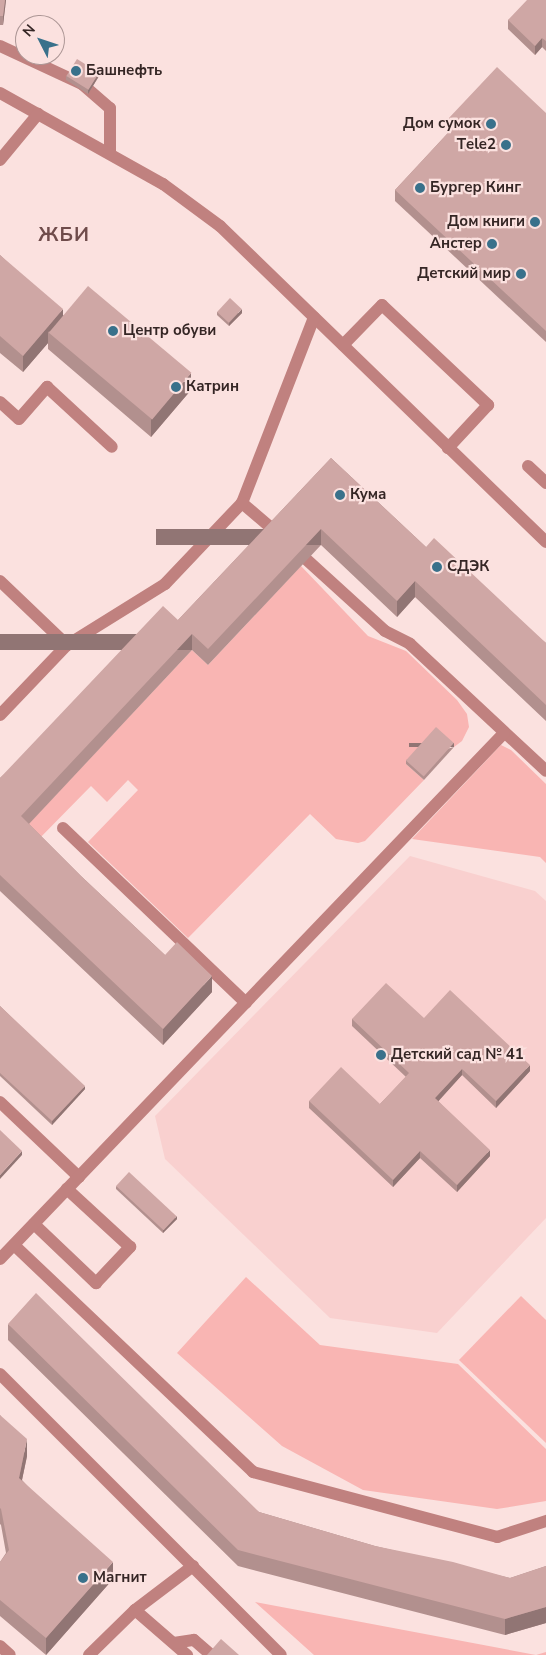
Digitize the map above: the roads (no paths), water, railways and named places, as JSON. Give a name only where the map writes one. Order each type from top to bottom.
[{"type":"lane","points":[[0,46],[82,84],[110,108],[110,153]]},
{"type":"lane","points":[[0,93],[164,184],[212,220],[546,542]]},
{"type":"lane","points":[[0,160],[38,114]]},
{"type":"lane","points":[[343,345],[382,305],[488,405],[448,448]]},
{"type":"lane","points":[[0,715],[67,645],[165,584],[242,503],[314,317]]},
{"type":"lane","points":[[0,402],[19,418],[47,387],[112,447]]},
{"type":"lane","points":[[528,466],[546,483]]},
{"type":"lane","points":[[242,503],[276,532]]},
{"type":"lane","points":[[307,560],[385,631],[410,644],[546,772]]},
{"type":"lane","points":[[0,580],[67,645]]},
{"type":"lane","points":[[0,1259],[504,733]]},
{"type":"lane","points":[[63,828],[246,1003]]},
{"type":"lane","points":[[0,1102],[79,1176]]},
{"type":"lane","points":[[34,1224],[96,1283],[130,1247],[67,1189]]},
{"type":"lane","points":[[14,1245],[253,1472],[497,1538],[546,1521]]},
{"type":"lane","points":[[0,1374],[281,1655]]},
{"type":"lane","points":[[89,1655],[135,1610],[193,1566]]},
{"type":"lane","points":[[135,1610],[187,1655]]},
{"type":"lane","points":[[174,1643],[194,1640],[210,1654]]},
{"type":"lane","points":[[0,1646],[10,1655]]},
{"type":"place","name":"Башнефть","points":[[76,71]]},
{"type":"place","name":"Дом сумок","points":[[491,124]]},
{"type":"place","name":"Тele2","points":[[506,145]]},
{"type":"place","name":"Бургер Кинг","points":[[420,188]]},
{"type":"place","name":"Дом книги","points":[[535,222]]},
{"type":"place","name":"Анстер","points":[[492,244]]},
{"type":"place","name":"Детский мир","points":[[521,274]]},
{"type":"place","name":"Центр обуви","points":[[113,331]]},
{"type":"place","name":"Катрин","points":[[176,387]]},
{"type":"place","name":"Кума","points":[[340,495]]},
{"type":"place","name":"СДЭК","points":[[437,567]]},
{"type":"place","name":"Детский сад № 41","points":[[381,1055]]},
{"type":"place","name":"Магнит","points":[[83,1578]]},
{"type":"district","name":"ЖБИ","points":[[64,234]]}]
